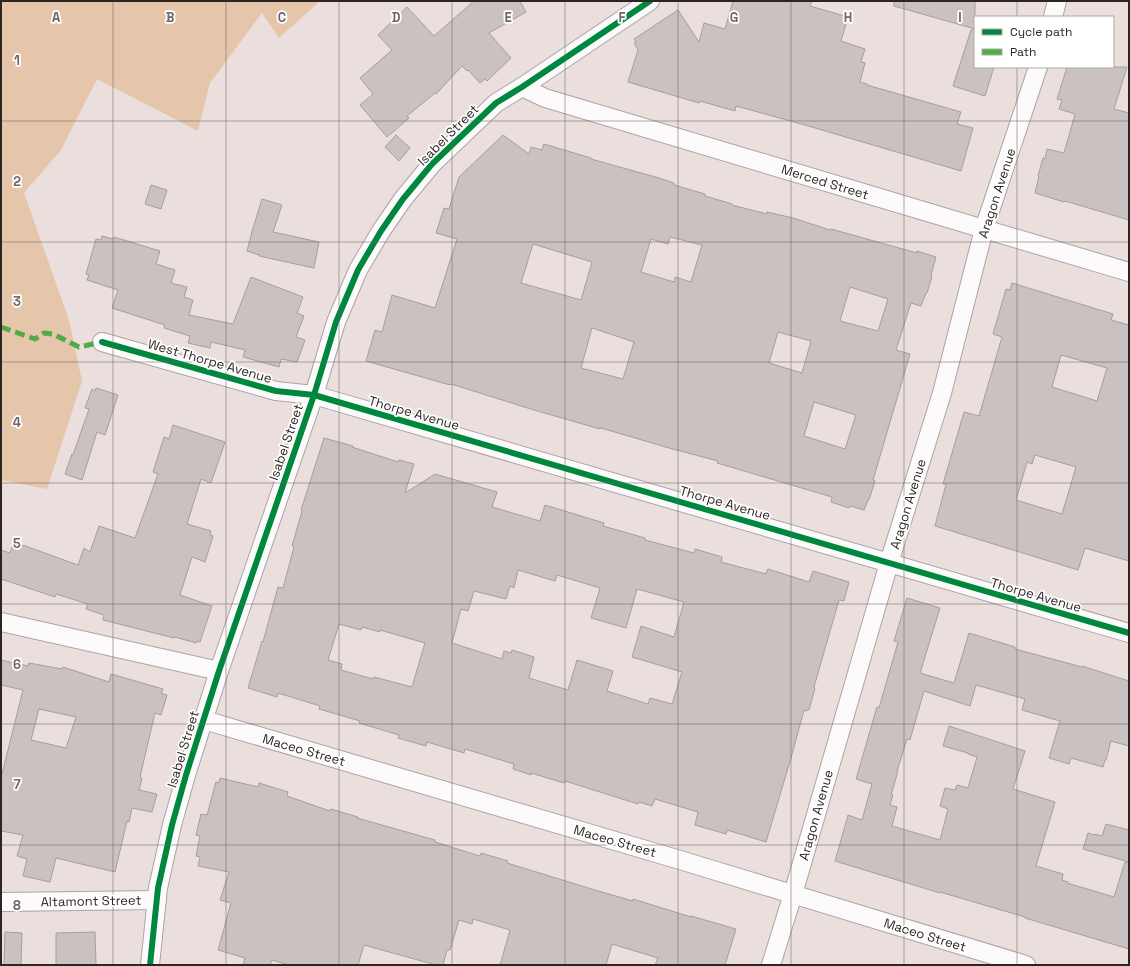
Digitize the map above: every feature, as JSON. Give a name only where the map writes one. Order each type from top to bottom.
[{"type":"street","name":"Isabel Street","points":[[150,965],[158,888],[172,825],[186,775],[219,671],[314,395],[336,322],[358,270],[380,231],[403,199],[432,164],[496,103],[650,1]]},
{"type":"street","points":[[1053,16],[1057,1]]},
{"type":"street","name":"Aragon Avenue","points":[[771,965],[889,563],[942,393],[984,229],[1038,68]]},
{"type":"street","name":"Merced Street","points":[[522,87],[545,98],[1129,272]]},
{"type":"street","name":"West Thorpe Avenue","points":[[102,342],[276,391],[314,395]]},
{"type":"street","name":"Thorpe Avenue","points":[[314,395],[1129,634]]},
{"type":"street","points":[[1,622],[219,671]]},
{"type":"street","name":"Maceo Street","points":[[204,720],[680,860],[1026,965]]},
{"type":"street","name":"Altamont Street","points":[[1,902],[157,900]]},
{"type":"shaded area","points":[[1,1],[320,1],[279,38],[262,13],[210,83],[198,131],[97,79],[61,150],[24,193],[69,320],[82,381],[47,489],[1,480]]},
{"type":"building","points":[[474,1],[520,1],[526,12],[489,33],[511,58],[487,81],[485,79],[480,83],[468,70],[467,71],[462,66],[436,94],[435,93],[407,116],[409,118],[387,137],[360,105],[373,94],[360,78],[392,50],[378,35],[407,7],[434,36]]},
{"type":"building","points":[[733,1],[812,1],[810,6],[848,17],[841,41],[865,49],[861,62],[865,63],[860,82],[961,112],[957,124],[973,128],[961,171],[736,106],[735,111],[700,101],[699,103],[628,82],[638,50],[634,43],[636,42],[634,39],[678,10],[699,42],[704,23],[725,29]]},
{"type":"building","points":[[894,1],[975,1],[974,29],[894,6]]},
{"type":"building","points":[[971,30],[974,30],[974,68],[994,68],[985,96],[953,86]]},
{"type":"building","points":[[1127,67],[1114,109],[1129,113],[1129,220],[1035,193],[1038,176],[1043,158],[1045,159],[1047,149],[1064,153],[1075,114],[1059,109],[1062,100],[1057,99],[1067,68]]},
{"type":"building","points":[[396,135],[410,148],[399,161],[385,147]]},
{"type":"building","points":[[503,135],[529,154],[531,147],[542,150],[544,144],[659,178],[674,183],[674,185],[705,194],[705,196],[732,205],[767,214],[767,212],[793,218],[830,230],[831,229],[936,257],[927,293],[921,306],[911,303],[896,350],[910,354],[873,480],[875,481],[864,510],[850,506],[849,508],[831,502],[832,497],[717,463],[718,461],[601,428],[600,429],[451,384],[450,385],[366,361],[375,330],[382,332],[392,295],[435,308],[457,239],[436,233],[444,208],[449,209],[459,177]],"holes":[[[670,237],[702,245],[691,282],[675,277],[674,282],[641,272],[651,239],[668,244]],[[533,244],[592,262],[581,300],[521,283]],[[850,287],[888,299],[878,331],[840,321]],[[592,328],[634,342],[623,379],[581,368]],[[778,332],[811,341],[802,373],[769,363]],[[814,402],[856,415],[845,449],[804,436]]]},
{"type":"building","points":[[151,185],[167,190],[161,209],[145,204]]},
{"type":"building","points":[[262,199],[282,205],[273,232],[319,242],[314,268],[259,256],[247,251]]},
{"type":"building","points":[[102,236],[113,239],[114,237],[160,251],[156,264],[175,270],[171,283],[187,287],[184,297],[193,300],[189,315],[233,324],[251,277],[303,297],[297,313],[304,316],[296,337],[305,340],[297,362],[281,359],[279,367],[243,357],[245,350],[211,342],[210,348],[188,343],[190,336],[164,328],[165,325],[112,308],[118,290],[87,280],[89,275],[86,274],[96,239],[101,240]]},
{"type":"building","points":[[1012,283],[1113,314],[1111,320],[1129,325],[1129,561],[1085,548],[1078,570],[935,526],[946,484],[943,484],[964,412],[979,416],[1002,337],[993,334],[1006,289],[1010,290]],"holes":[[[1061,355],[1107,368],[1097,401],[1052,387]],[[1035,455],[1076,467],[1062,514],[1016,500],[1027,462],[1032,464]]]},
{"type":"building","points":[[96,388],[118,395],[105,435],[97,432],[82,480],[65,474],[89,409],[85,408],[92,389],[95,391]]},
{"type":"building","points":[[173,425],[225,442],[211,483],[201,479],[187,524],[211,531],[210,535],[213,536],[205,562],[192,557],[180,595],[212,606],[200,642],[197,641],[196,643],[103,620],[104,615],[86,609],[88,604],[56,594],[55,597],[1,579],[1,550],[10,553],[14,542],[78,565],[84,548],[90,552],[99,526],[135,538],[158,474],[153,472],[164,437],[169,439]]},
{"type":"building","points":[[324,438],[353,446],[352,447],[398,462],[399,460],[414,464],[405,493],[435,474],[497,492],[492,507],[540,521],[545,505],[604,523],[603,526],[645,538],[645,540],[694,553],[695,549],[722,557],[721,562],[766,574],[768,569],[809,582],[813,571],[849,582],[844,601],[839,600],[814,687],[809,710],[804,710],[766,842],[727,830],[726,834],[695,825],[698,812],[655,799],[652,806],[639,802],[638,804],[565,781],[564,783],[531,773],[531,775],[513,769],[514,764],[465,749],[464,753],[427,742],[426,746],[398,738],[399,735],[359,723],[360,721],[319,709],[320,706],[278,693],[277,697],[248,688],[262,641],[263,642],[278,587],[283,588],[294,547],[292,546],[302,511],[301,510]],"holes":[[[518,570],[555,581],[557,575],[600,588],[591,618],[626,628],[637,589],[684,602],[674,637],[641,626],[632,657],[682,672],[672,704],[650,698],[648,704],[607,691],[613,671],[577,660],[568,690],[529,678],[534,657],[512,650],[511,653],[504,651],[502,659],[452,643],[461,609],[468,611],[474,591],[506,599],[510,586],[514,588]],[[339,624],[361,630],[362,627],[380,632],[380,630],[425,643],[412,687],[374,677],[373,679],[341,670],[342,664],[328,660]]]},
{"type":"building","points":[[907,598],[940,608],[920,673],[954,683],[969,633],[1015,647],[1015,649],[1082,666],[1129,681],[1129,746],[1111,741],[1103,767],[1071,758],[1069,764],[1049,758],[1060,721],[1022,710],[1025,699],[976,685],[970,706],[924,691],[910,740],[907,739],[897,771],[890,805],[897,807],[892,826],[940,840],[948,809],[940,806],[945,788],[955,790],[957,785],[968,788],[977,757],[943,746],[949,726],[1025,751],[1013,789],[1055,802],[1036,866],[1063,874],[1062,880],[1068,882],[1067,883],[1114,897],[1125,862],[1129,862],[1129,949],[835,861],[848,815],[862,820],[872,784],[856,779],[898,642],[894,641]]},
{"type":"building","points":[[1,660],[28,666],[29,663],[62,669],[63,667],[109,682],[111,674],[163,689],[161,693],[167,695],[161,715],[155,713],[140,777],[142,778],[139,790],[157,794],[152,812],[132,808],[129,822],[127,821],[115,872],[56,858],[50,882],[23,876],[27,859],[17,856],[23,835],[1,831],[1,778],[23,690],[1,685]],"holes":[[[39,709],[76,717],[66,748],[31,740]]]},
{"type":"building","points":[[220,778],[258,787],[259,783],[288,792],[287,796],[330,811],[331,809],[435,840],[435,842],[480,856],[481,853],[508,861],[507,863],[595,890],[633,901],[633,899],[736,929],[725,965],[655,965],[658,958],[612,944],[606,965],[500,965],[510,930],[473,919],[472,924],[459,920],[450,950],[447,950],[443,965],[436,965],[364,945],[358,965],[289,965],[272,960],[270,965],[243,965],[245,958],[218,950],[231,903],[220,900],[229,872],[198,866],[200,857],[196,856],[200,836],[196,835],[201,814],[207,815],[216,782],[219,783]]},
{"type":"building","points":[[1106,824],[1129,830],[1129,862],[1083,849],[1088,833],[1102,836]]},
{"type":"building","points":[[5,932],[22,933],[21,965],[4,965]]},
{"type":"building","points":[[95,932],[96,965],[56,965],[56,933]]},
{"type":"marked path","points":[[1,327],[35,339],[44,333],[53,334],[79,347],[102,342]]},
{"type":"cycle path","points":[[150,965],[158,888],[172,825],[186,775],[219,671],[314,395],[336,322],[358,270],[381,231],[403,199],[432,164],[496,103],[650,1]]},
{"type":"cycle path","points":[[102,342],[276,391],[314,395],[1129,633]]}]
